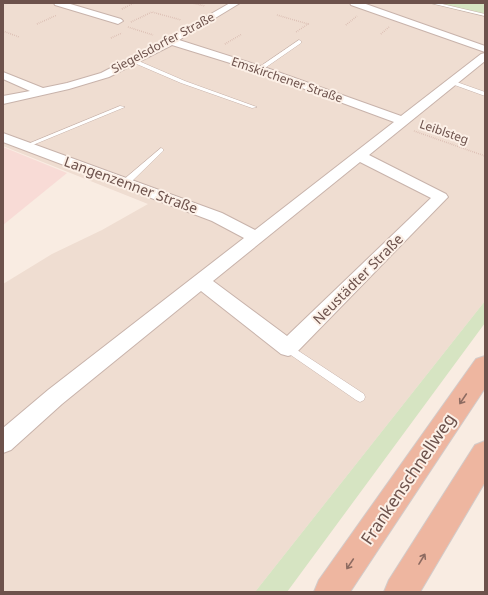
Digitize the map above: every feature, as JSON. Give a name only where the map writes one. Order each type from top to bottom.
[{"type":"highway","name":"Frankenschnellweg","points":[[330,592],[485,367]]},
{"type":"highway","points":[[401,592],[485,455]]},
{"type":"street","points":[[58,3],[118,21]]},
{"type":"street","name":"Siegelsdorfer Straße","points":[[3,100],[69,86],[105,74],[134,61],[171,41],[236,3]]},
{"type":"street","points":[[354,3],[484,57]]},
{"type":"street","name":"Emskirchener Straße","points":[[171,41],[260,69],[400,123]]},
{"type":"street","points":[[3,442],[55,397],[484,57]]},
{"type":"street","points":[[3,75],[42,92]]},
{"type":"street","name":"Langenzenner Straße","points":[[3,137],[217,217],[256,237]]},
{"type":"street","name":"Neustädter Straße","points":[[288,348],[441,197],[359,156]]},
{"type":"street","points":[[200,281],[288,348]]},
{"type":"lane","points":[[432,3],[485,15]]},
{"type":"lane","points":[[260,69],[299,42]]},
{"type":"lane","points":[[134,61],[183,82],[254,107]]},
{"type":"lane","points":[[451,82],[485,94]]},
{"type":"lane","points":[[26,146],[122,107]]},
{"type":"lane","points":[[125,182],[161,150]]},
{"type":"lane","points":[[288,348],[360,397]]},
{"type":"path","points":[[171,41],[124,26],[152,12],[198,25]]},
{"type":"path","points":[[277,14],[308,24],[296,32]]},
{"type":"path","points":[[3,31],[19,37]]},
{"type":"path","name":"Leiblsteg","points":[[400,123],[485,156]]},
{"type":"shaded area","points":[[3,3],[428,3],[485,16],[485,301],[255,592],[3,592],[3,284],[52,254],[102,230],[148,204],[3,146]]},
{"type":"shaded area","points":[[3,147],[67,173],[3,225]]},
{"type":"green space","points":[[428,3],[485,3],[485,16]]},
{"type":"green space","points":[[485,301],[485,323],[287,592],[255,592]]}]
